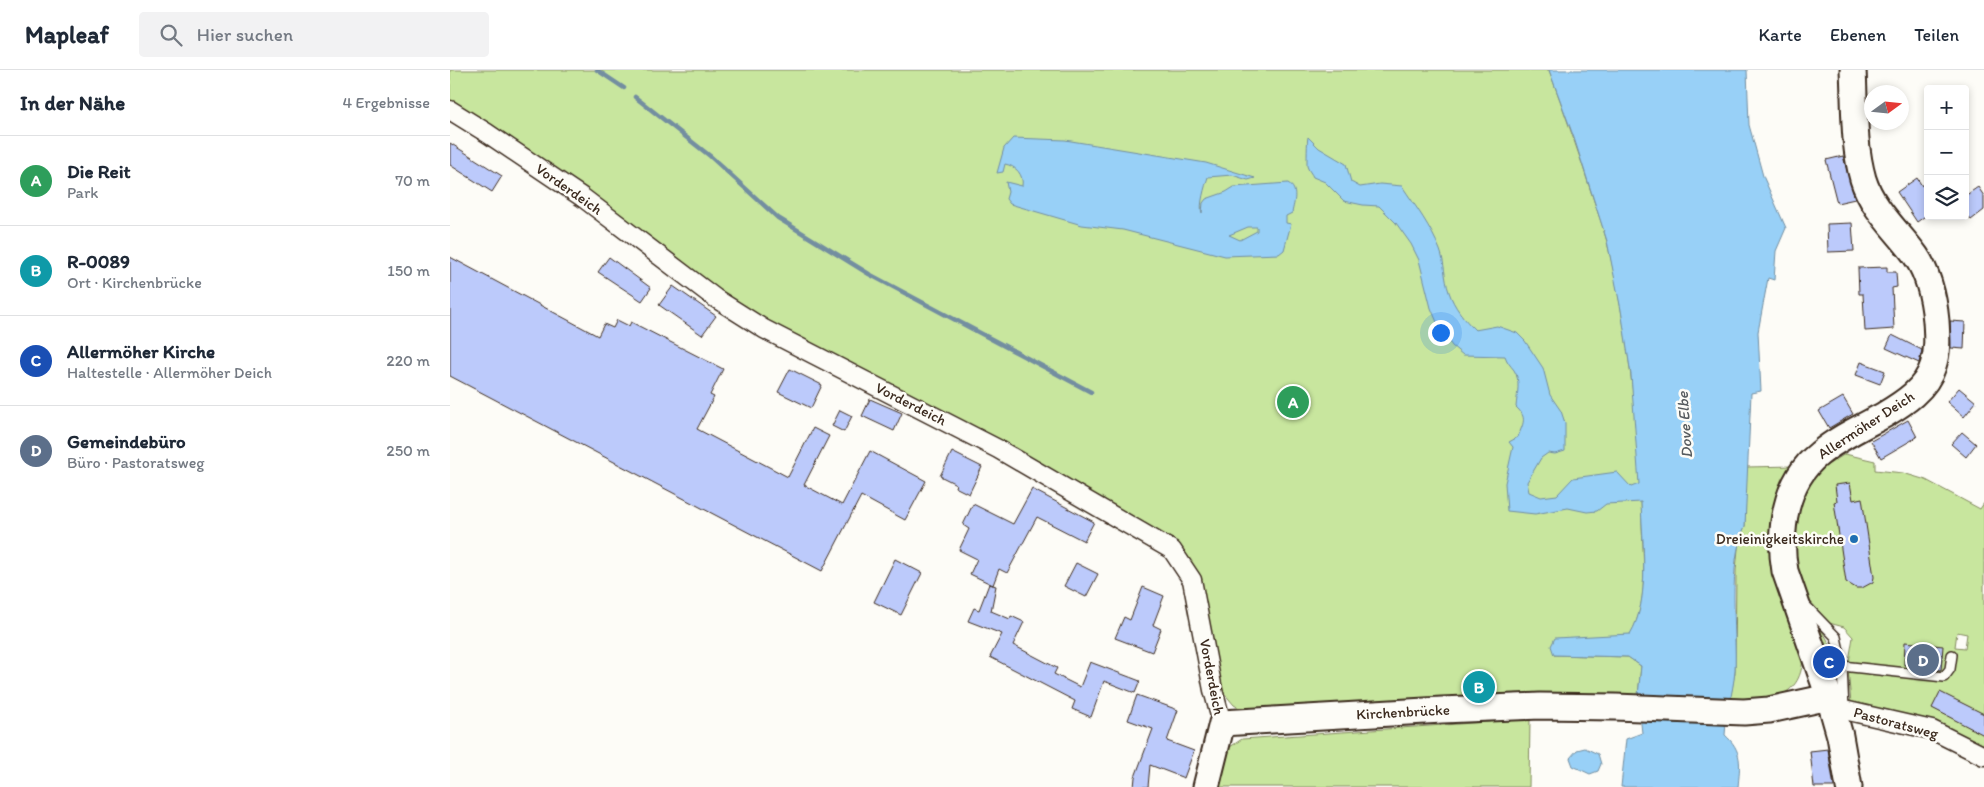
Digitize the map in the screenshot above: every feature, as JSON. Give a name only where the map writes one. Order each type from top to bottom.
[{"type":"street","name":"Allermöher Deich","points":[[1849,787],[1835,706],[1785,571],[1782,554],[1783,526],[1790,494],[1805,467],[1819,454],[1918,392],[1929,377],[1937,349],[1935,310],[1926,274],[1917,258],[1874,200],[1864,180],[1857,146],[1852,70]]},
{"type":"street","name":"Vorderdeich","points":[[450,110],[582,197],[715,298],[764,329],[998,449],[1172,550],[1192,580],[1213,690],[1222,723],[1206,787]]},
{"type":"street","name":"Kirchenbrücke","points":[[1222,723],[1540,706],[1744,712],[1835,706]]},
{"type":"street","name":"Pastoratsweg","points":[[1835,706],[1932,730],[1984,756]]},
{"type":"lane","points":[[1792,592],[1836,637],[1842,666],[1835,706]]},
{"type":"lane","points":[[1842,666],[1944,677],[1950,669],[1952,655]]},
{"type":"green space","points":[[450,70],[1549,70],[1602,224],[1615,276],[1632,382],[1641,489],[1644,566],[1640,609],[1630,635],[1554,655],[1628,657],[1641,666],[1638,696],[1544,693],[1250,714],[1234,705],[1223,692],[1215,659],[1178,545],[767,322],[719,292],[450,101]]},
{"type":"green space","points":[[1845,454],[1875,461],[1875,470],[1903,473],[1926,480],[1980,509],[1984,503],[1984,750],[1851,704],[1848,667],[1853,637],[1844,627],[1829,623],[1803,593],[1794,562],[1796,510],[1815,477],[1826,466]],"holes":[[[1957,632],[1967,634],[1965,648],[1955,647]]]},
{"type":"green space","points":[[1795,466],[1785,486],[1803,653],[1801,669],[1797,681],[1781,695],[1757,700],[1730,700],[1735,672],[1736,570],[1739,538],[1745,526],[1746,467]]},
{"type":"green space","points":[[1809,616],[1823,633],[1832,651],[1837,670],[1838,692]]},
{"type":"green space","points":[[1530,719],[1529,787],[1213,787],[1224,751],[1242,739]]},
{"type":"water","name":"Dove Elbe","points":[[1549,70],[1747,70],[1749,125],[1763,176],[1786,228],[1776,251],[1774,280],[1768,278],[1758,332],[1761,391],[1751,393],[1745,526],[1739,542],[1734,578],[1735,671],[1725,735],[1738,753],[1740,765],[1738,787],[1621,787],[1626,739],[1642,733],[1638,696],[1641,666],[1628,657],[1554,655],[1551,646],[1555,638],[1630,634],[1637,620],[1643,588],[1641,502],[1606,504],[1597,511],[1587,512],[1568,508],[1535,514],[1507,511],[1505,483],[1513,447],[1509,442],[1518,437],[1523,424],[1522,414],[1516,407],[1518,383],[1514,370],[1505,356],[1463,355],[1452,346],[1439,327],[1431,308],[1419,260],[1411,244],[1396,223],[1379,206],[1344,201],[1325,182],[1313,177],[1307,166],[1308,137],[1319,148],[1346,164],[1351,182],[1360,187],[1380,184],[1402,186],[1432,233],[1442,255],[1449,292],[1463,317],[1475,330],[1497,326],[1517,333],[1525,341],[1543,368],[1550,395],[1561,411],[1565,423],[1565,451],[1555,454],[1548,453],[1541,458],[1527,482],[1529,492],[1541,497],[1557,495],[1573,478],[1617,472],[1631,487],[1639,484],[1631,375],[1621,310],[1607,241],[1574,138]]},
{"type":"water","points":[[1013,138],[1065,140],[1206,163],[1255,178],[1248,180],[1232,175],[1208,177],[1202,201],[1202,213],[1203,203],[1206,199],[1234,187],[1288,183],[1294,189],[1295,196],[1292,213],[1286,216],[1286,223],[1291,224],[1284,250],[1279,254],[1225,256],[1123,230],[1082,225],[1010,204],[1006,199],[1008,192],[1006,182],[1022,186],[1022,178],[1013,167],[1005,164],[1003,172],[997,173],[1004,148]],"holes":[[[1248,227],[1257,227],[1257,231],[1240,240],[1229,235]]]},
{"type":"water","points":[[1585,748],[1598,754],[1601,764],[1598,771],[1590,774],[1573,766],[1570,758],[1577,750]]},
{"type":"building","points":[[450,143],[502,176],[492,192],[450,165]]},
{"type":"building","points":[[1843,156],[1855,199],[1837,203],[1826,160]]},
{"type":"building","points":[[1917,178],[1922,186],[1924,185],[1924,217],[1917,222],[1897,192]]},
{"type":"building","points":[[1978,187],[1984,196],[1984,210],[1971,220],[1969,218],[1969,193]]},
{"type":"building","points":[[1852,223],[1854,251],[1828,252],[1827,224]]},
{"type":"building","points":[[450,257],[598,336],[604,324],[613,328],[617,320],[629,326],[631,322],[723,369],[710,395],[714,397],[697,429],[788,477],[813,428],[829,436],[804,485],[842,505],[870,451],[926,481],[905,520],[861,496],[822,571],[450,376]]},
{"type":"building","points":[[609,257],[651,288],[642,301],[598,272]]},
{"type":"building","points":[[1887,267],[1887,272],[1896,272],[1897,287],[1892,288],[1894,329],[1865,331],[1863,294],[1859,294],[1858,268]]},
{"type":"building","points":[[673,286],[716,316],[702,335],[659,305]]},
{"type":"building","points":[[1950,321],[1965,322],[1964,349],[1951,348]]},
{"type":"building","points":[[1892,335],[1922,350],[1919,363],[1886,348]]},
{"type":"building","points":[[1861,362],[1885,371],[1880,384],[1856,375]]},
{"type":"building","points":[[790,369],[822,385],[811,408],[778,392]]},
{"type":"building","points":[[1959,388],[1976,402],[1964,417],[1947,402]]},
{"type":"building","points":[[1843,397],[1853,414],[1829,428],[1819,411]]},
{"type":"building","points":[[870,399],[902,413],[894,431],[862,416]]},
{"type":"building","points":[[840,410],[852,416],[844,432],[832,426]]},
{"type":"building","points":[[1908,420],[1917,437],[1881,458],[1871,441]]},
{"type":"building","points":[[1962,432],[1976,444],[1966,457],[1951,444]]},
{"type":"building","points":[[952,452],[982,467],[969,494],[955,487],[956,484],[940,476]]},
{"type":"building","name":"Dreieinigkeitskirche","points":[[1850,483],[1853,500],[1862,498],[1874,577],[1873,582],[1862,588],[1856,588],[1846,582],[1834,502],[1837,501],[1835,485]]},
{"type":"building","points":[[1032,489],[1094,522],[1084,541],[1037,517],[1007,573],[999,569],[993,585],[970,574],[977,559],[959,550],[969,529],[963,525],[973,504],[1013,524]]},
{"type":"building","points":[[895,559],[922,573],[901,615],[874,602]]},
{"type":"building","points":[[1076,563],[1098,574],[1086,597],[1064,586]]},
{"type":"building","points":[[989,584],[996,586],[991,611],[1010,619],[1011,616],[1024,622],[1013,645],[1057,668],[1054,674],[1080,687],[1090,662],[1140,681],[1135,693],[1104,681],[1091,717],[1072,709],[1075,701],[990,657],[1002,634],[968,621],[974,608],[979,610]]},
{"type":"building","points":[[1143,587],[1164,596],[1153,625],[1161,629],[1152,652],[1115,638],[1124,617],[1130,620]]},
{"type":"building","points":[[1905,642],[1943,646],[1941,670],[1904,665]]},
{"type":"building","points":[[1940,692],[1984,714],[1984,735],[1932,708]]},
{"type":"building","points":[[1137,695],[1178,710],[1167,741],[1194,751],[1184,778],[1150,765],[1148,787],[1134,787],[1135,777],[1153,729],[1128,720]]},
{"type":"building","points":[[1828,749],[1834,787],[1814,787],[1810,751]]},
{"type":"waterway","points":[[597,70],[624,88]]},
{"type":"waterway","points":[[635,97],[710,156],[778,218],[869,274],[1091,392]]},
{"type":"place","name":"Die Reit","points":[[1293,402]]},
{"type":"place","name":"Dreieinigkeitskirche","points":[[1854,539]]},
{"type":"place","name":"Gemeindebüro","points":[[1923,660]]},
{"type":"place","name":"Allermöher Kirche","points":[[1829,662]]},
{"type":"place","name":"R-0089","points":[[1479,687]]}]
